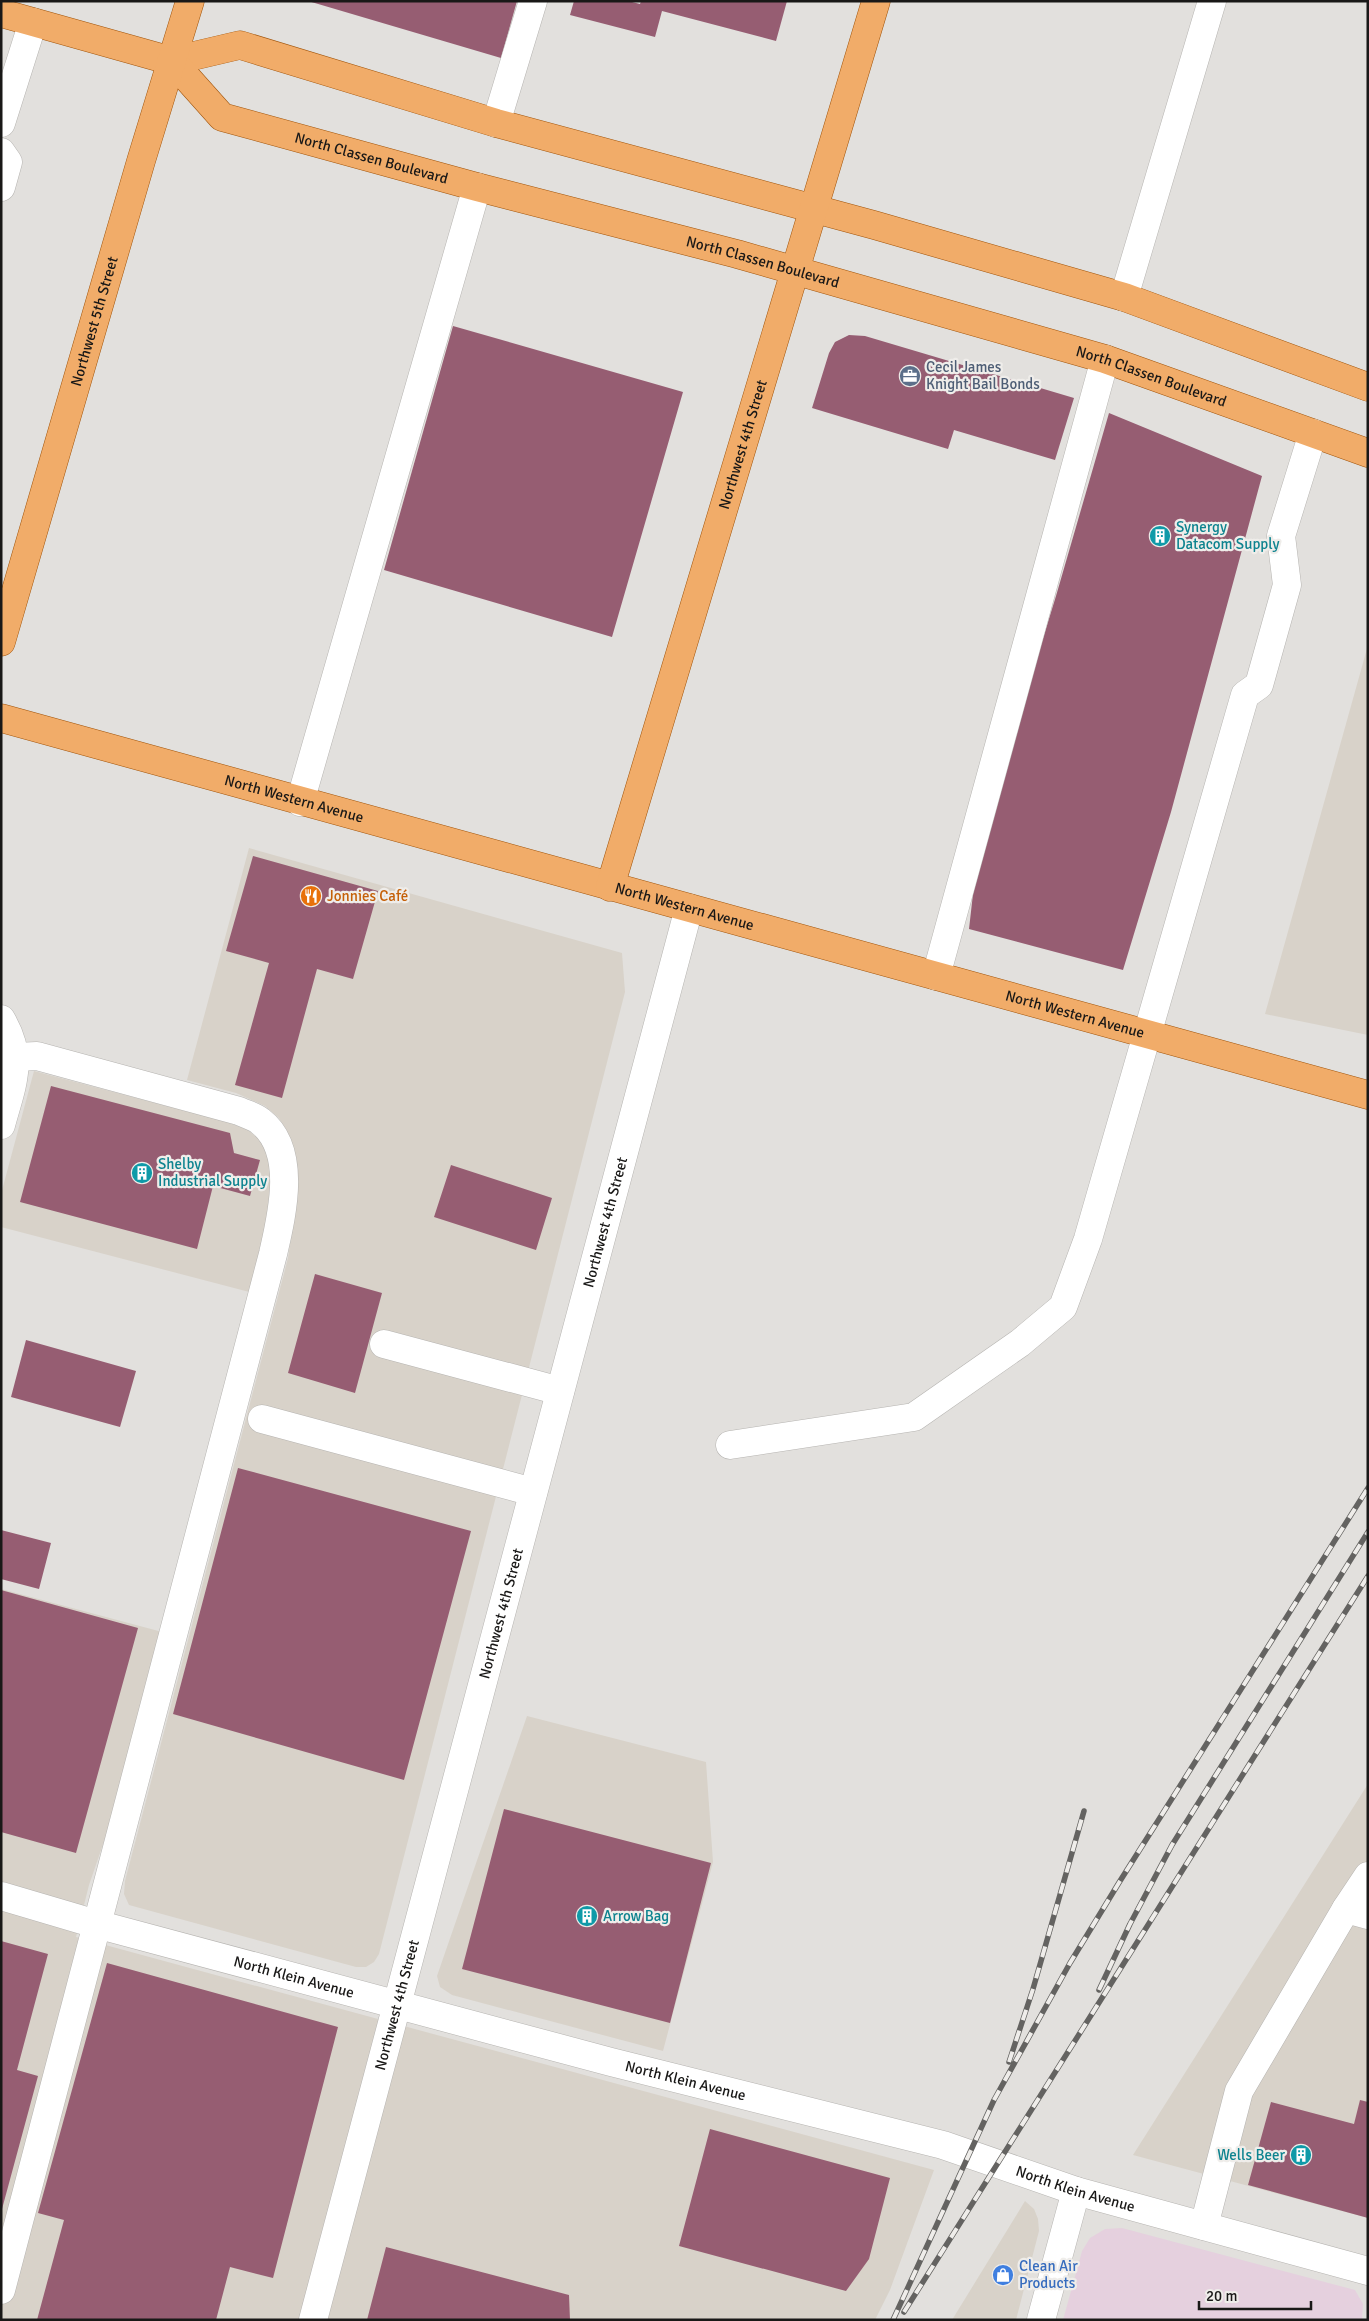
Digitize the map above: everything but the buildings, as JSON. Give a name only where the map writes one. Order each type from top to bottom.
[{"type":"main road","name":"Northwest 5th Street","points":[[1,642],[143,154],[190,1]]},
{"type":"main road","name":"Northwest 4th Street","points":[[610,887],[876,1]]},
{"type":"main road","points":[[1,13],[172,61],[240,45],[496,123],[813,209],[1124,297],[1368,386]]},
{"type":"main road","name":"North Classen Boulevard","points":[[172,61],[222,117],[476,187],[795,271],[1105,359],[1368,452]]},
{"type":"main road","name":"North Western Avenue","points":[[1,718],[1368,1095]]},
{"type":"street","points":[[496,123],[533,1]]},
{"type":"street","points":[[1124,297],[1212,1]]},
{"type":"street","points":[[1,123],[33,22]]},
{"type":"street","points":[[1,152],[8,162],[1,187]]},
{"type":"street","points":[[300,802],[476,187]]},
{"type":"street","points":[[936,976],[1105,359]]},
{"type":"street","points":[[730,1445],[914,1417],[1020,1343],[1063,1307],[1088,1239],[1245,695],[1259,685],[1287,585],[1281,536],[1313,433]]},
{"type":"street","name":"Northwest 4th Street","points":[[313,2320],[689,908]]},
{"type":"street","points":[[1,1020],[13,1044],[15,1066],[1,1125]]},
{"type":"street","points":[[1,2290],[273,1254],[283,1211],[284,1188],[282,1164],[274,1136],[260,1120],[239,1110],[37,1056],[15,1066]]},
{"type":"street","points":[[384,1344],[560,1391]]},
{"type":"street","points":[[262,1419],[533,1492]]},
{"type":"street","points":[[1204,2226],[1239,2091],[1357,1912],[1368,1876]]},
{"type":"street","name":"North Klein Avenue","points":[[1,1896],[96,1924],[396,2005],[529,2038],[612,2062],[944,2145],[1076,2191],[1368,2271]]},
{"type":"street","points":[[1041,2320],[1076,2191]]},
{"type":"shaded area","points":[[1368,645],[1368,1035],[1265,1014]]},
{"type":"shaded area","points":[[249,848],[622,953],[625,992],[379,1954],[374,1962],[366,1967],[356,1967],[129,1905],[124,1894],[125,1881],[288,1258],[296,1202],[297,1176],[295,1156],[290,1140],[279,1118],[265,1106],[236,1093],[187,1080]]},
{"type":"shaded area","points":[[34,1071],[227,1122],[248,1130],[266,1145],[275,1167],[257,1294],[1,1227],[1,1194]]},
{"type":"shaded area","points":[[1,1589],[166,1633],[120,1795],[89,1885],[76,1937],[934,2170],[890,2290],[875,2320],[1,2320]]},
{"type":"shaded area","points":[[527,1716],[706,1762],[713,1862],[663,2051],[452,1995],[440,1987],[437,1976]]},
{"type":"shaded area","points":[[1368,1784],[1368,2218],[1133,2155]]},
{"type":"shaded area","name":"Clean Air Products","points":[[1025,2201],[1034,2209],[1038,2219],[1039,2231],[1016,2320],[952,2320]]},
{"type":"shaded area","points":[[1122,2228],[1355,2290],[1363,2304],[1362,2320],[1063,2320],[1082,2251],[1090,2238],[1105,2229]]},
{"type":"railway","points":[[893,2320],[994,2100],[1070,1963],[1368,1488]]},
{"type":"railway","points":[[1099,1990],[1130,1924],[1172,1845],[1368,1532]]},
{"type":"railway","points":[[904,2312],[1368,1576]]},
{"type":"railway","points":[[1009,2062],[1033,1989],[1084,1811]]},
{"type":"place","name":"Cecil James Knight Bail Bonds","points":[[910,376]]},
{"type":"place","name":"Synergy Datacom Supply","points":[[1160,536]]},
{"type":"place","name":"Jonnies Café","points":[[311,896]]},
{"type":"place","name":"Shelby Industrial Supply","points":[[142,1173]]},
{"type":"place","name":"Arrow Bag","points":[[587,1916]]},
{"type":"place","name":"Wells Beer","points":[[1301,2155]]},
{"type":"place","name":"Clean Air Products","points":[[1003,2275]]}]
